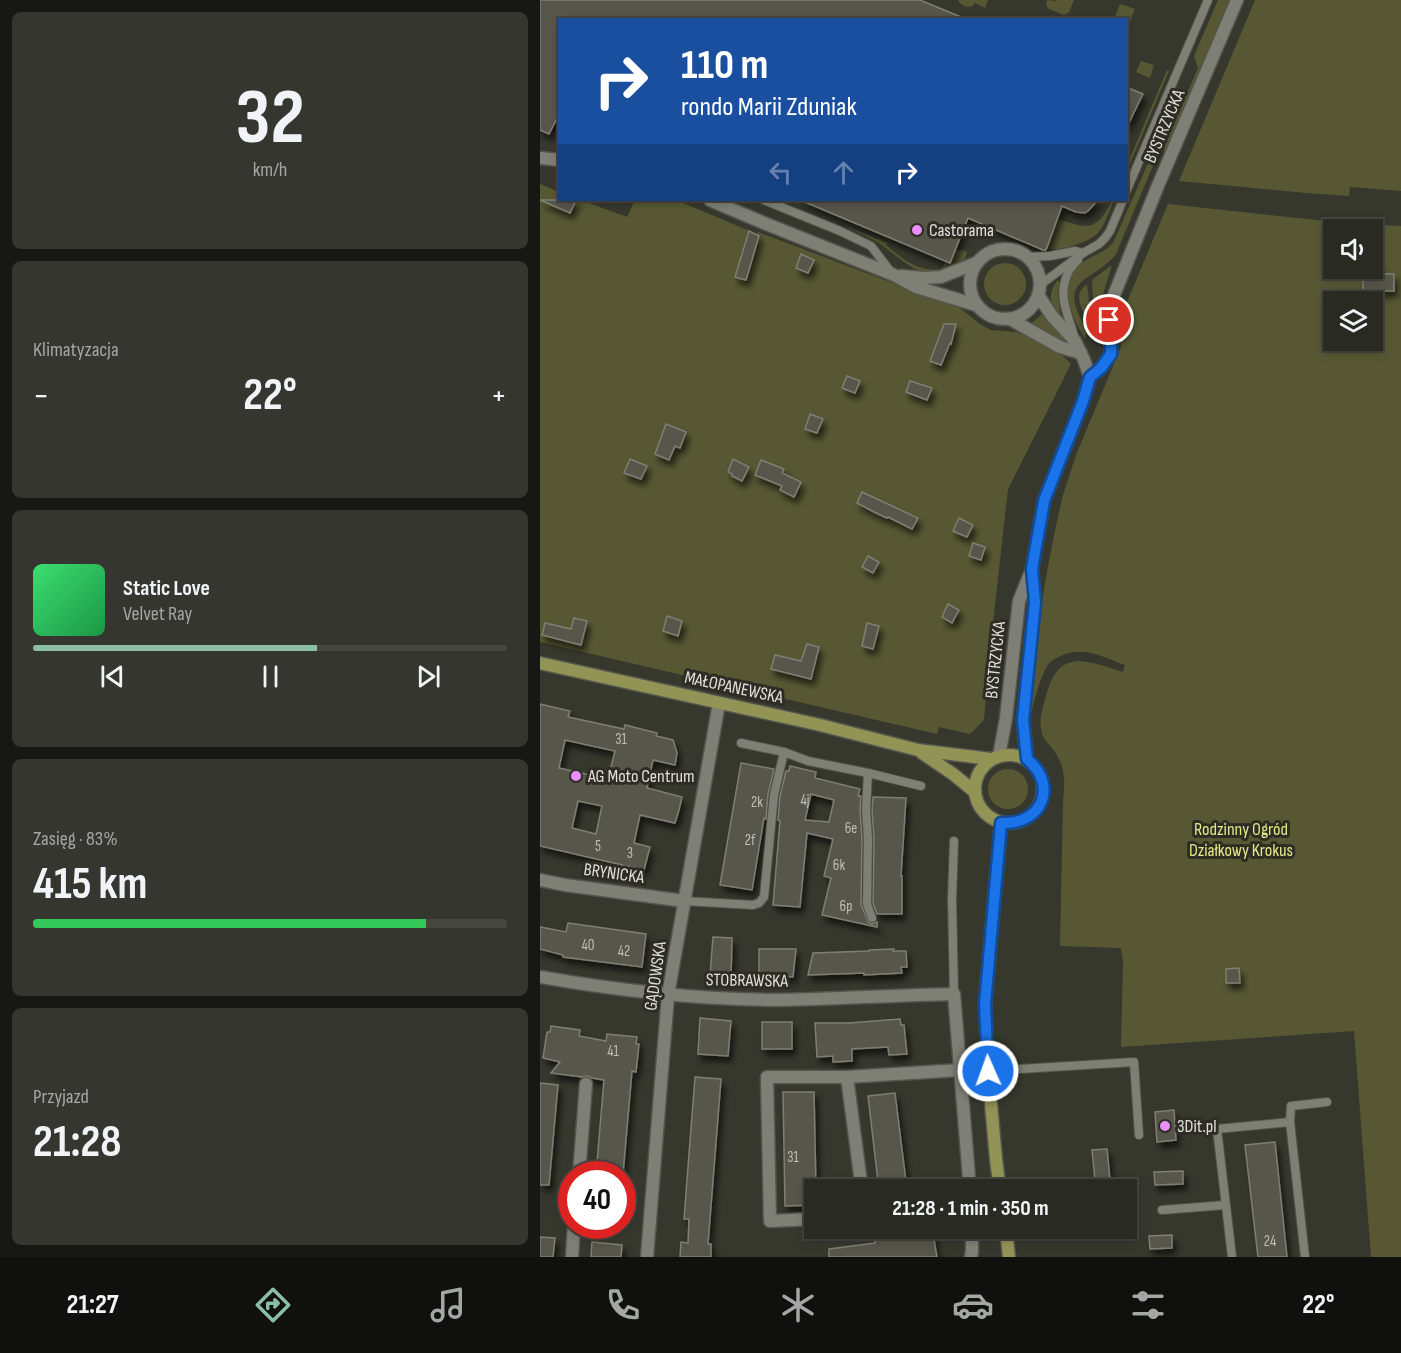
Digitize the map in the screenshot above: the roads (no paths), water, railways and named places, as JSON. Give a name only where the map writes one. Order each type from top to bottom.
[{"type":"street","name":"BYSTRZYCKA","points":[[995,758],[1006,718],[1019,601],[1032,569],[1044,501],[1090,377],[1101,368],[1111,354],[1109,320],[1112,300],[1237,0]]},
{"type":"street","points":[[540,158],[558,160]]},
{"type":"street","points":[[716,201],[764,223],[894,275],[916,287],[976,305]]},
{"type":"street","points":[[995,250],[1017,251],[1028,257],[1039,274],[1039,290],[1034,303],[1028,311],[1010,319],[987,315],[976,305],[971,295],[969,284],[976,263],[984,255],[995,250]]},
{"type":"street","points":[[894,275],[923,278],[941,276],[976,263]]},
{"type":"street","points":[[1039,290],[1052,316],[1078,347],[1090,377]]},
{"type":"street","points":[[1010,319],[1060,347],[1078,347]]},
{"type":"street","name":"BYSTRZYCKA","points":[[1027,759],[1023,720],[1035,602],[1032,569]]},
{"type":"street","name":"MAŁOPANEWSKA","points":[[540,663],[820,725],[918,750],[995,758]]},
{"type":"street","name":"GĄDOWSKA","points":[[647,1257],[668,995],[719,703]]},
{"type":"street","name":"MAŁOPANEWSKA","points":[[918,750],[975,792]]},
{"type":"street","points":[[1008,754],[1027,759],[1036,766],[1044,786],[1039,807],[1022,821],[1001,823],[991,819],[977,803],[975,783],[978,773],[984,765],[995,758],[1008,754]]},
{"type":"street","points":[[999,1179],[988,1071],[985,1004],[1001,823]]},
{"type":"street","name":"BRYNICKA","points":[[540,880],[684,901]]},
{"type":"street","name":"STOBRAWSKA","points":[[540,977],[598,987],[668,995],[780,1000],[954,994]]},
{"type":"street","points":[[954,994],[969,1179]]},
{"type":"street","points":[[804,1219],[770,1221],[767,1077],[847,1077],[960,1070]]},
{"type":"street","points":[[847,1077],[861,1179]]},
{"type":"street","points":[[580,1161],[586,1084]]},
{"type":"street","points":[[572,1257],[573,1239]]},
{"type":"street","points":[[971,1257],[972,1239]]},
{"type":"street","points":[[1007,1239],[1009,1257]]},
{"type":"lane","points":[[1128,187],[1208,0]]},
{"type":"lane","points":[[766,201],[871,246],[894,275]]},
{"type":"lane","points":[[1039,290],[1083,253],[1105,238],[1123,201]]},
{"type":"lane","points":[[1028,257],[1075,251],[1083,253]]},
{"type":"lane","points":[[1078,347],[1063,302],[1067,273],[1083,253]]},
{"type":"lane","points":[[741,743],[784,752],[808,761],[921,786]]},
{"type":"lane","points":[[684,901],[753,905],[759,903],[764,897],[774,795],[784,752]]},
{"type":"lane","points":[[868,773],[867,904],[872,918]]},
{"type":"lane","points":[[954,841],[952,899],[954,994]]},
{"type":"lane","points":[[988,1071],[1134,1062],[1139,1135]]},
{"type":"lane","points":[[1305,1257],[1290,1122],[1291,1106],[1327,1102]]},
{"type":"lane","points":[[1232,1257],[1217,1130],[1290,1122]]},
{"type":"lane","points":[[1162,1210],[1225,1205]]},
{"type":"place","name":"Castorama","points":[[917,230]]},
{"type":"place","name":"AG Moto Centrum","points":[[576,776]]},
{"type":"place","name":"3Dit.pl","points":[[1165,1126]]},
{"type":"park label","name":"Rodzinny Ogród Działkowy Krokus","points":[[1241,839]]}]
